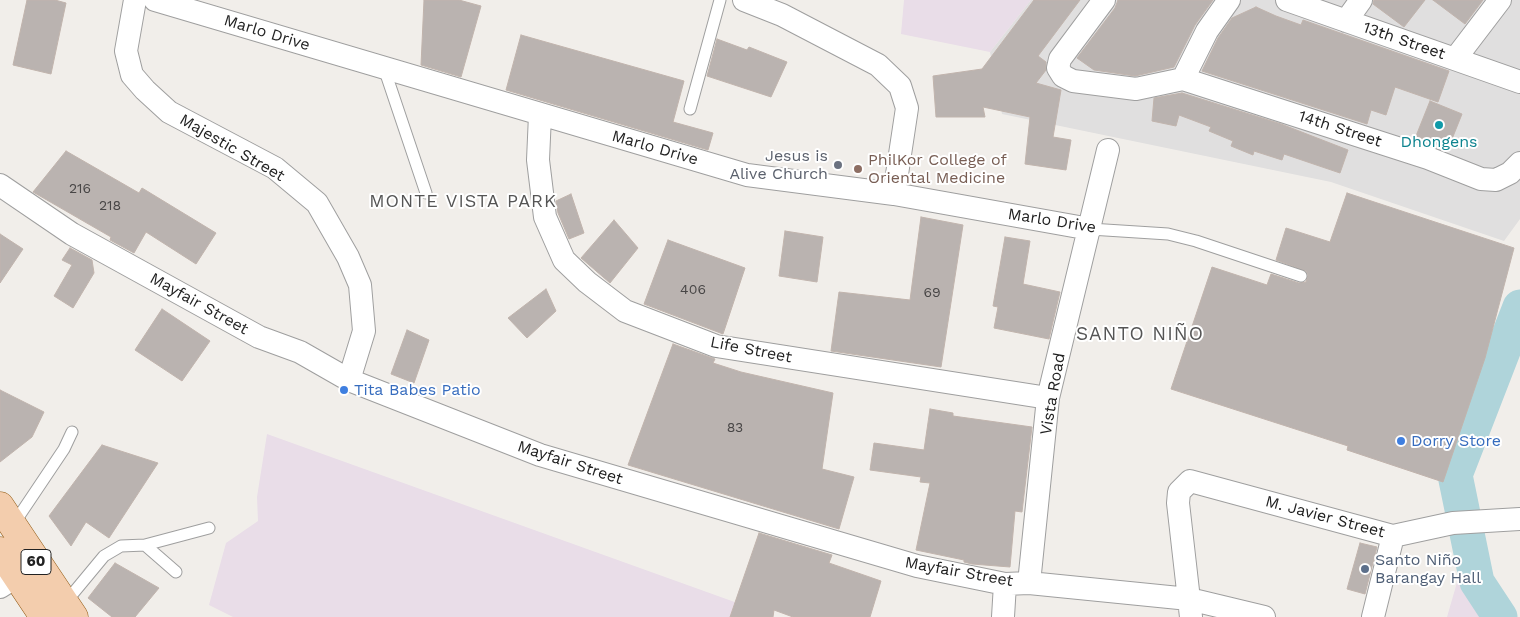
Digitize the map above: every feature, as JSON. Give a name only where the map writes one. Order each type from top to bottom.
[{"type":"main road","name":"60","points":[[6,515],[18,576]]},
{"type":"main road","name":"60","points":[[0,551],[18,576],[61,612]]},
{"type":"street","name":"Majestic Street","points":[[135,0],[126,51],[132,75],[169,112],[275,168],[317,203],[348,257],[360,285],[364,331],[349,380]]},
{"type":"street","name":"Marlo Drive","points":[[155,0],[747,175],[894,194],[1090,229]]},
{"type":"street","points":[[744,0],[782,14],[878,65],[900,86],[907,108],[894,194]]},
{"type":"street","points":[[1104,0],[1060,59],[1058,68],[1063,76],[1073,81],[1136,89],[1183,78],[1208,31],[1229,0]]},
{"type":"street","name":"13th Street","points":[[1287,0],[1520,82]]},
{"type":"street","points":[[1346,21],[1361,0]]},
{"type":"street","points":[[1455,59],[1500,0]]},
{"type":"street","name":"14th Street","points":[[1183,78],[1428,158],[1481,179],[1496,180],[1510,174],[1520,162]]},
{"type":"street","name":"Life Street","points":[[540,115],[538,160],[545,217],[564,260],[587,282],[625,311],[716,346],[1048,398]]},
{"type":"street","name":"Vista Road","points":[[1029,583],[1048,398],[1108,150]]},
{"type":"street","name":"Mayfair Street","points":[[0,185],[89,243],[260,337],[300,352],[349,380],[540,455],[916,566],[1005,584],[1029,583],[1190,608],[1264,617]]},
{"type":"street","name":"M. Javier Street","points":[[1190,608],[1178,504],[1179,492],[1190,481],[1392,536],[1453,523],[1512,519]]},
{"type":"street","points":[[1373,617],[1392,536]]},
{"type":"street","points":[[1002,617],[1005,584]]},
{"type":"lane","points":[[690,109],[720,0]]},
{"type":"lane","points":[[384,68],[426,193]]},
{"type":"lane","name":"Marlo Drive","points":[[1090,229],[1168,234],[1196,241],[1301,276]]},
{"type":"lane","points":[[6,515],[64,449],[72,432]]},
{"type":"lane","points":[[61,612],[104,556],[121,546],[145,544],[209,528]]},
{"type":"lane","points":[[145,544],[176,572]]},
{"type":"shaded area","points":[[904,0],[1031,0],[990,52],[901,34]]},
{"type":"shaded area","points":[[1031,0],[1520,0],[1520,219],[1504,241],[1331,182],[1002,114],[990,52]]},
{"type":"shaded area","points":[[267,434],[768,614],[767,617],[233,617],[209,605],[226,543],[258,521],[257,497]]},
{"type":"shaded area","points":[[1458,579],[1479,614],[1480,617],[1447,617]]},
{"type":"building","points":[[27,0],[55,0],[66,3],[51,74],[13,65]]},
{"type":"building","points":[[424,0],[459,0],[481,6],[461,77],[421,65]]},
{"type":"building","points":[[1034,0],[1080,0],[1038,56],[1046,62],[1046,70],[1036,83],[1061,90],[1053,137],[1071,140],[1066,170],[1025,164],[1030,117],[983,107],[985,117],[936,117],[933,76],[982,69]]},
{"type":"building","points":[[1118,0],[1213,0],[1195,25],[1174,67],[1135,76],[1094,70],[1077,58],[1115,8]]},
{"type":"building","points":[[1374,0],[1425,0],[1404,27],[1373,4]]},
{"type":"building","points":[[1433,0],[1483,0],[1465,24]]},
{"type":"building","points":[[1256,7],[1301,25],[1303,20],[1449,71],[1438,102],[1395,87],[1386,115],[1371,110],[1367,124],[1202,71],[1218,38],[1232,18]]},
{"type":"building","points":[[521,35],[684,81],[673,122],[713,133],[708,150],[506,90]]},
{"type":"building","points":[[717,39],[747,50],[749,47],[787,62],[771,97],[707,76]]},
{"type":"building","points":[[1182,93],[1281,124],[1348,150],[1340,173],[1284,154],[1282,160],[1254,151],[1253,155],[1231,146],[1233,141],[1209,131],[1211,127],[1179,115],[1176,126],[1152,121],[1154,98]]},
{"type":"building","name":"Dhongens","points":[[1430,101],[1462,114],[1448,149],[1416,136]]},
{"type":"building","points":[[66,151],[139,193],[142,188],[216,233],[196,264],[146,232],[134,253],[110,240],[111,237],[33,192]]},
{"type":"building","points":[[1347,193],[1514,248],[1485,358],[1443,482],[1347,450],[1348,446],[1171,389],[1212,267],[1267,285],[1271,274],[1299,283],[1306,282],[1308,275],[1306,271],[1276,260],[1286,228],[1330,242]]},
{"type":"building","points":[[571,194],[584,233],[569,239],[558,213],[556,201]]},
{"type":"building","points":[[921,217],[963,225],[941,367],[831,351],[839,292],[910,300]]},
{"type":"building","points":[[614,220],[638,248],[610,283],[581,258]]},
{"type":"building","points":[[785,231],[823,237],[817,282],[779,276]]},
{"type":"building","points":[[0,234],[23,249],[0,283]]},
{"type":"building","points":[[1005,237],[1030,241],[1023,284],[1060,292],[1049,339],[994,328],[998,307],[993,306]]},
{"type":"building","points":[[668,240],[745,268],[723,334],[644,304]]},
{"type":"building","points":[[70,248],[92,260],[94,273],[73,308],[54,296],[72,265],[62,260]]},
{"type":"building","points":[[546,289],[556,311],[527,338],[508,318]]},
{"type":"building","points":[[162,309],[210,341],[182,381],[135,350]]},
{"type":"building","points":[[407,330],[429,340],[414,383],[391,374]]},
{"type":"building","points":[[673,344],[715,359],[713,363],[741,372],[833,393],[822,469],[854,477],[839,529],[628,465]]},
{"type":"building","points":[[0,390],[44,412],[32,437],[0,462]]},
{"type":"building","points":[[930,409],[953,413],[953,416],[1032,427],[1022,512],[1015,511],[1010,567],[972,564],[964,562],[964,560],[916,550],[930,483],[920,482],[921,477],[870,470],[874,443],[924,450]]},
{"type":"building","points":[[102,445],[158,463],[109,538],[86,522],[71,546],[49,516]]},
{"type":"building","points":[[759,533],[832,555],[829,563],[881,581],[870,617],[793,617],[774,610],[773,617],[730,617]]},
{"type":"building","name":"Santo Niño Barangay Hall","points":[[1360,543],[1377,547],[1365,594],[1347,589]]},
{"type":"building","points":[[115,563],[159,588],[135,617],[112,617],[88,598]]},
{"type":"waterway","points":[[1500,617],[1477,582],[1455,475],[1520,307]]},
{"type":"place","name":"Dhongens","points":[[1439,125]]},
{"type":"place","name":"Jesus is Alive Church","points":[[838,165]]},
{"type":"place","name":"PhilKor College of Oriental Medicine","points":[[858,169]]},
{"type":"place","name":"Tita Babes Patio","points":[[344,390]]},
{"type":"place","name":"Dorry Store","points":[[1401,441]]},
{"type":"place","name":"Santo Niño Barangay Hall","points":[[1365,569]]},
{"type":"district","name":"MONTE VISTA PARK","points":[[463,202]]},
{"type":"district","name":"SANTO NIÑO","points":[[1140,334]]}]
